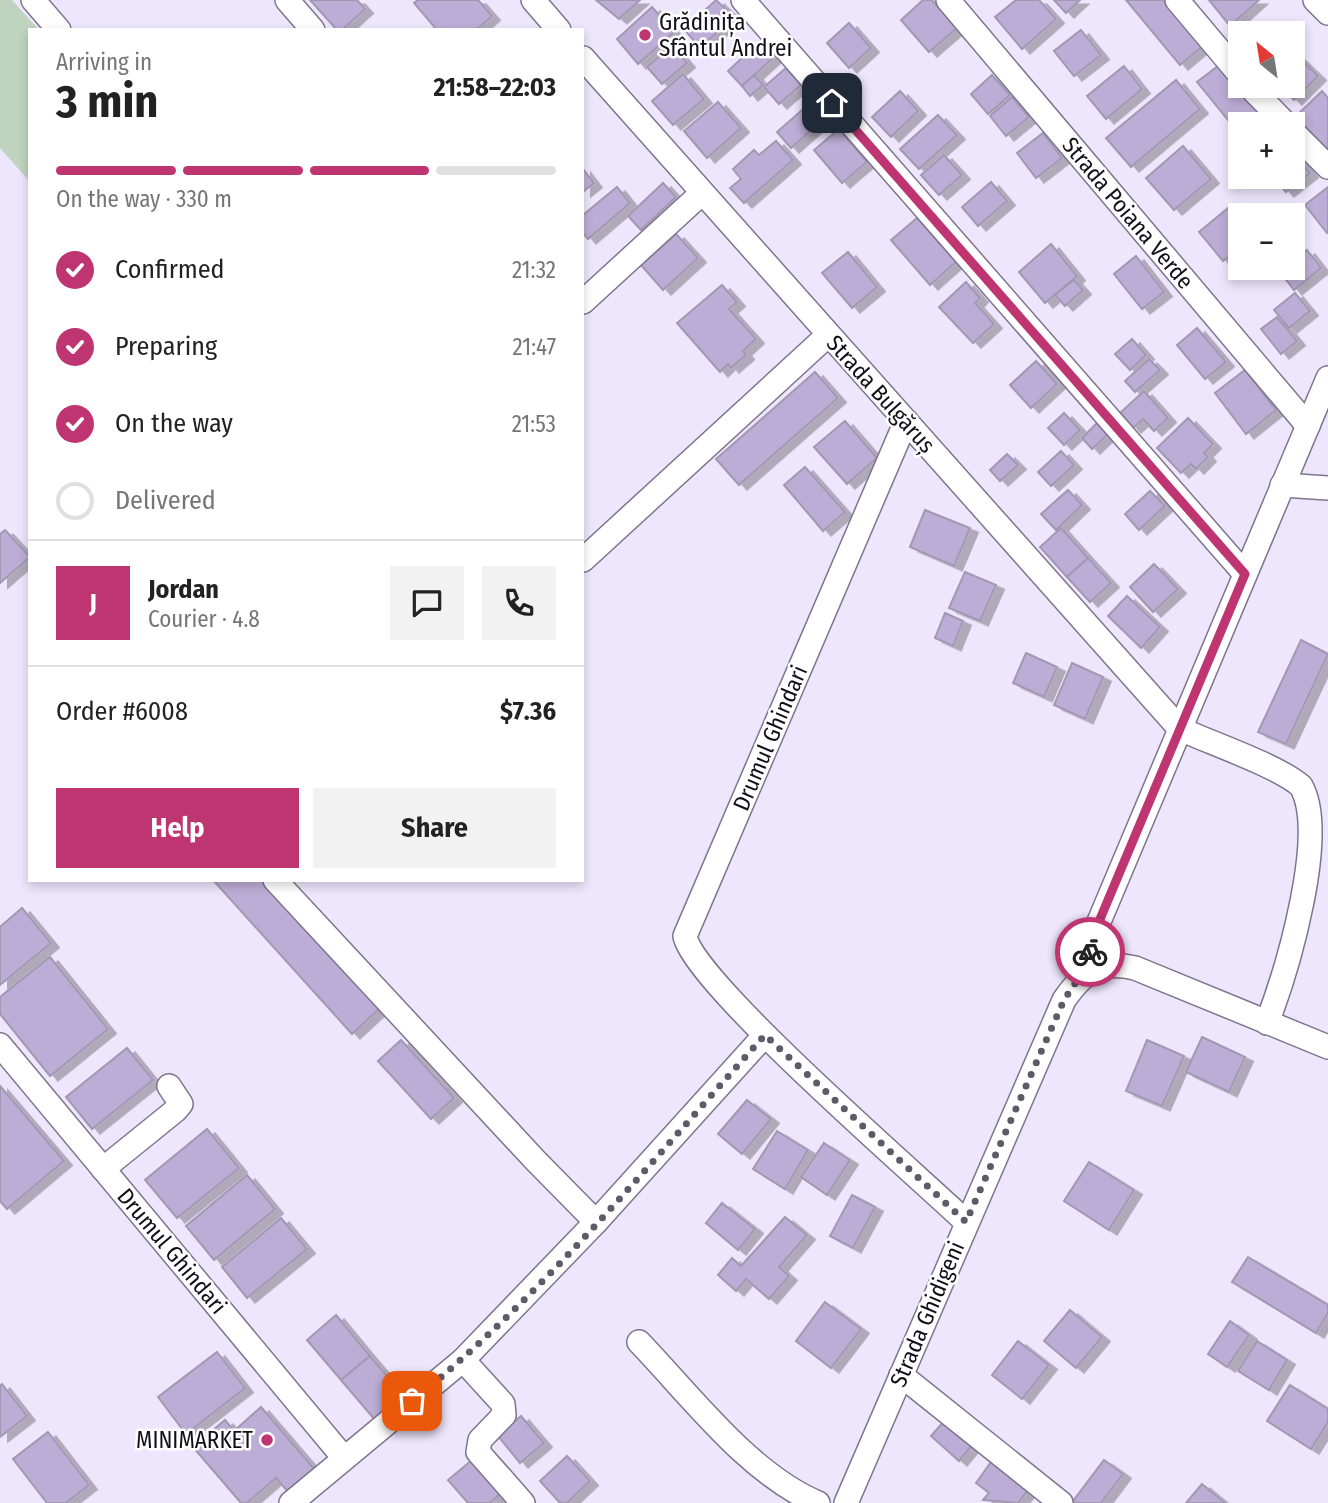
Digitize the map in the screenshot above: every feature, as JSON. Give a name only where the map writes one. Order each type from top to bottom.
[{"type":"street","points":[[33,0],[57,28]]},
{"type":"street","points":[[287,0],[311,28]]},
{"type":"street","points":[[533,0],[557,28]]},
{"type":"street","points":[[743,0],[1245,574]]},
{"type":"street","name":"Strada Poiana Verde","points":[[948,0],[1308,426]]},
{"type":"street","points":[[1177,0],[1228,61]]},
{"type":"street","points":[[1315,0],[1328,13]]},
{"type":"street","name":"Strada Bulgăruș","points":[[584,59],[1180,729]]},
{"type":"street","points":[[1261,98],[1274,112]]},
{"type":"street","points":[[1305,144],[1328,167]]},
{"type":"street","points":[[584,301],[702,193]]},
{"type":"street","points":[[584,559],[828,335]]},
{"type":"street","points":[[1328,378],[1090,943],[1089,973],[1115,963],[1135,968],[1328,1047]]},
{"type":"street","name":"Drumul Ghindari","points":[[906,421],[685,936],[692,954],[765,1035],[966,1222]]},
{"type":"street","points":[[1282,485],[1328,488]]},
{"type":"street","points":[[1180,729],[1290,779],[1312,798],[1320,816],[1323,836],[1320,873],[1267,1023]]},
{"type":"street","points":[[277,882],[596,1222]]},
{"type":"street","name":"Strada Ghidigeni","points":[[846,1503],[1064,1000],[1076,982],[1089,973]]},
{"type":"street","points":[[301,1500],[344,1458],[463,1360],[596,1222],[765,1035]]},
{"type":"street","name":"Drumul Ghindari","points":[[0,1045],[344,1458]]},
{"type":"street","points":[[103,1169],[181,1104],[169,1086]]},
{"type":"street","points":[[639,1342],[744,1452],[781,1483],[818,1503]]},
{"type":"street","points":[[463,1360],[503,1404],[503,1415],[480,1440],[478,1452],[523,1503]]},
{"type":"street","points":[[901,1376],[1061,1503]]},
{"type":"green space","points":[[0,0],[12,0],[37,28],[28,28],[28,180],[0,148]]},
{"type":"building","points":[[310,0],[357,0],[365,9],[344,28],[335,28]]},
{"type":"building","points":[[418,0],[478,0],[492,16],[478,28],[435,28],[414,3]]},
{"type":"building","points":[[596,0],[640,0],[619,19]]},
{"type":"building","points":[[716,0],[734,17],[700,48],[684,29]]},
{"type":"building","points":[[923,0],[932,0],[957,28],[929,52],[901,20]]},
{"type":"building","points":[[1016,0],[1039,0],[1056,19],[1022,49],[995,17]]},
{"type":"building","points":[[1054,0],[1080,0],[1066,13]]},
{"type":"building","points":[[1126,0],[1167,0],[1204,45],[1180,65]]},
{"type":"building","points":[[1209,0],[1259,0],[1236,21],[1228,21],[1228,24]]},
{"type":"building","name":"Grădinița Sfântul Andrei","points":[[652,7],[674,32],[638,64],[617,39]]},
{"type":"building","points":[[849,23],[871,48],[849,68],[827,43]]},
{"type":"building","points":[[1081,30],[1101,55],[1074,76],[1054,51]]},
{"type":"building","points":[[759,42],[773,58],[742,86],[728,71]]},
{"type":"building","points":[[672,45],[687,63],[662,84],[647,67]]},
{"type":"building","points":[[1222,63],[1228,71],[1228,98],[1250,98],[1261,112],[1228,112],[1228,120],[1197,82]]},
{"type":"building","points":[[1306,64],[1318,76],[1306,88]]},
{"type":"building","points":[[1124,66],[1142,89],[1106,119],[1087,96]]},
{"type":"building","points":[[786,68],[801,85],[779,104],[764,87]]},
{"type":"building","points":[[683,74],[704,99],[673,125],[652,101]]},
{"type":"building","points":[[754,75],[763,85],[750,96],[742,86]]},
{"type":"building","points":[[992,75],[1010,95],[988,114],[971,94]]},
{"type":"building","points":[[1176,80],[1200,109],[1131,167],[1106,138]]},
{"type":"building","points":[[900,91],[918,111],[891,137],[872,117]]},
{"type":"building","points":[[1322,91],[1328,98],[1328,150],[1305,127],[1305,112],[1300,112]]},
{"type":"building","points":[[1012,97],[1029,117],[1006,136],[990,116]]},
{"type":"building","points":[[718,102],[741,128],[707,158],[684,131]]},
{"type":"building","points":[[809,104],[823,120],[791,148],[777,132]]},
{"type":"building","points":[[938,115],[957,135],[919,169],[900,149]]},
{"type":"building","points":[[839,129],[867,162],[842,183],[814,150]]},
{"type":"building","points":[[1043,133],[1062,158],[1036,178],[1017,153]]},
{"type":"building","points":[[776,141],[793,160],[744,203],[730,188],[741,179],[733,169],[754,150],[759,155]]},
{"type":"building","points":[[1183,146],[1211,179],[1174,210],[1146,178]]},
{"type":"building","points":[[944,155],[962,175],[939,195],[921,175]]},
{"type":"building","points":[[584,170],[594,183],[584,191]]},
{"type":"building","points":[[991,182],[1007,201],[978,226],[962,207]]},
{"type":"building","points":[[663,183],[676,197],[641,230],[628,216]]},
{"type":"building","points":[[617,187],[630,203],[588,239],[584,234],[584,214]]},
{"type":"building","points":[[1328,187],[1327,233],[1305,205]]},
{"type":"building","points":[[1228,208],[1228,257],[1223,261],[1199,232]]},
{"type":"building","points":[[917,218],[956,262],[930,285],[891,240]]},
{"type":"building","points":[[676,234],[698,258],[663,290],[641,265]]},
{"type":"building","points":[[1051,244],[1077,276],[1045,303],[1019,272]]},
{"type":"building","points":[[1307,250],[1321,268],[1294,290],[1286,280],[1305,280]]},
{"type":"building","points":[[848,252],[877,287],[852,308],[822,273]]},
{"type":"building","points":[[1136,256],[1164,292],[1142,309],[1114,274]]},
{"type":"building","points":[[1074,280],[1083,290],[1065,306],[1055,295]]},
{"type":"building","points":[[966,282],[980,298],[975,303],[994,324],[973,343],[939,307]]},
{"type":"building","points":[[722,285],[737,302],[729,309],[756,339],[743,351],[746,355],[731,368],[728,364],[720,372],[677,323]]},
{"type":"building","points":[[1295,293],[1310,311],[1289,328],[1274,310]]},
{"type":"building","points":[[1277,317],[1297,341],[1281,354],[1261,329]]},
{"type":"building","points":[[1197,328],[1226,362],[1205,379],[1177,345]]},
{"type":"building","points":[[1132,339],[1146,355],[1130,370],[1115,354]]},
{"type":"building","points":[[1149,359],[1160,370],[1135,392],[1125,381]]},
{"type":"building","points":[[1036,361],[1057,384],[1031,408],[1010,385]]},
{"type":"building","points":[[1245,370],[1276,410],[1246,434],[1215,393]]},
{"type":"building","points":[[815,372],[838,398],[739,485],[716,459]]},
{"type":"building","points":[[1144,391],[1168,418],[1154,431],[1143,419],[1133,428],[1120,413]]},
{"type":"building","points":[[1064,413],[1080,430],[1064,445],[1048,428]]},
{"type":"building","points":[[1188,418],[1213,444],[1204,453],[1208,457],[1196,469],[1191,464],[1181,473],[1157,448]]},
{"type":"building","points":[[845,421],[877,458],[847,484],[814,447]]},
{"type":"building","points":[[1097,423],[1108,434],[1092,449],[1082,438]]},
{"type":"building","points":[[1061,451],[1074,465],[1051,486],[1038,472]]},
{"type":"building","points":[[1007,454],[1018,465],[1000,481],[990,470]]},
{"type":"building","points":[[805,467],[845,512],[823,531],[784,485]]},
{"type":"building","points":[[1068,490],[1082,505],[1056,530],[1041,514]]},
{"type":"building","points":[[1150,491],[1165,506],[1139,530],[1125,514]]},
{"type":"building","points":[[925,510],[970,528],[954,566],[910,547]]},
{"type":"building","points":[[1061,528],[1088,558],[1067,577],[1040,547]]},
{"type":"building","points":[[5,530],[28,555],[28,559],[0,583],[0,534]]},
{"type":"building","points":[[1088,558],[1111,583],[1090,602],[1067,577]]},
{"type":"building","points":[[1154,564],[1178,589],[1153,612],[1130,587]]},
{"type":"building","points":[[965,572],[996,585],[980,621],[949,608]]},
{"type":"building","points":[[1127,596],[1160,627],[1141,648],[1108,616]]},
{"type":"building","points":[[945,613],[963,621],[953,646],[935,638]]},
{"type":"building","points":[[1301,640],[1328,654],[1286,744],[1258,732]]},
{"type":"building","points":[[1026,653],[1057,667],[1044,697],[1013,683]]},
{"type":"building","points":[[1072,663],[1103,677],[1085,719],[1054,705]]},
{"type":"building","points":[[215,882],[264,882],[379,1009],[352,1034]]},
{"type":"building","points":[[22,908],[51,943],[0,985],[0,927]]},
{"type":"building","points":[[50,957],[108,1029],[50,1076],[0,1014],[0,997]]},
{"type":"building","points":[[1202,1037],[1245,1057],[1229,1092],[1186,1072]]},
{"type":"building","points":[[401,1040],[454,1098],[431,1119],[378,1061]]},
{"type":"building","points":[[1147,1040],[1184,1056],[1162,1106],[1126,1091]]},
{"type":"building","points":[[127,1048],[153,1080],[92,1129],[66,1097]]},
{"type":"building","points":[[0,1086],[64,1161],[7,1209],[0,1201]]},
{"type":"building","points":[[747,1100],[771,1119],[742,1154],[718,1134]]},
{"type":"building","points":[[207,1129],[239,1168],[177,1218],[145,1180]]},
{"type":"building","points":[[777,1131],[808,1150],[785,1189],[753,1169]]},
{"type":"building","points":[[824,1143],[850,1160],[827,1195],[801,1177]]},
{"type":"building","points":[[1089,1162],[1134,1190],[1109,1230],[1064,1201]]},
{"type":"building","points":[[247,1175],[275,1209],[214,1260],[186,1226]]},
{"type":"building","points":[[852,1195],[875,1207],[853,1248],[830,1236]]},
{"type":"building","points":[[722,1203],[755,1229],[738,1250],[706,1223]]},
{"type":"building","points":[[785,1217],[807,1235],[779,1267],[789,1276],[769,1299],[746,1279],[736,1291],[718,1275],[732,1258],[741,1266]]},
{"type":"building","points":[[281,1218],[307,1249],[247,1298],[222,1267]]},
{"type":"building","points":[[1248,1257],[1328,1305],[1328,1313],[1316,1333],[1232,1282]]},
{"type":"building","points":[[825,1302],[861,1329],[831,1368],[796,1341]]},
{"type":"building","points":[[1070,1310],[1102,1337],[1076,1368],[1044,1341]]},
{"type":"building","points":[[336,1315],[370,1356],[341,1380],[307,1340]]},
{"type":"building","points":[[1230,1321],[1249,1335],[1227,1367],[1208,1354]]},
{"type":"building","points":[[1018,1341],[1049,1365],[1022,1399],[992,1375]]},
{"type":"building","points":[[1257,1341],[1287,1360],[1269,1390],[1238,1371]]},
{"type":"building","points":[[217,1352],[245,1388],[186,1434],[158,1397]]},
{"type":"building","points":[[370,1356],[403,1395],[375,1420],[341,1380]]},
{"type":"building","points":[[2,1384],[27,1416],[0,1437],[0,1386]]},
{"type":"building","points":[[1290,1385],[1328,1409],[1328,1422],[1311,1449],[1267,1421]]},
{"type":"building","points":[[261,1407],[316,1471],[290,1494],[276,1478],[247,1503],[241,1503],[193,1447],[225,1420],[234,1431]]},
{"type":"building","points":[[521,1416],[544,1443],[520,1463],[498,1436]]},
{"type":"building","points":[[945,1420],[973,1444],[959,1461],[931,1436]]},
{"type":"building","points":[[48,1432],[89,1485],[66,1503],[47,1503],[13,1459]]},
{"type":"building","points":[[567,1456],[590,1481],[567,1503],[560,1503],[540,1481]]},
{"type":"building","points":[[472,1460],[500,1494],[490,1503],[468,1503],[448,1480]]},
{"type":"building","points":[[1104,1460],[1123,1474],[1101,1503],[1073,1501]]},
{"type":"building","points":[[991,1462],[1028,1490],[1018,1503],[983,1500],[989,1493],[976,1483]]},
{"type":"building","points":[[1202,1484],[1225,1503],[1186,1503]]},
{"type":"way so far","points":[[412,1401],[463,1360],[596,1222],[765,1035],[966,1222],[1064,1000],[1076,982],[1089,973],[1090,952]]},
{"type":"place","name":"Grădinița Sfântul Andrei","points":[[645,35]]},
{"type":"place","name":"MINIMARKET","points":[[267,1440]]},
{"type":"route","points":[[832,103],[1245,574],[1090,943],[1090,952]]}]
